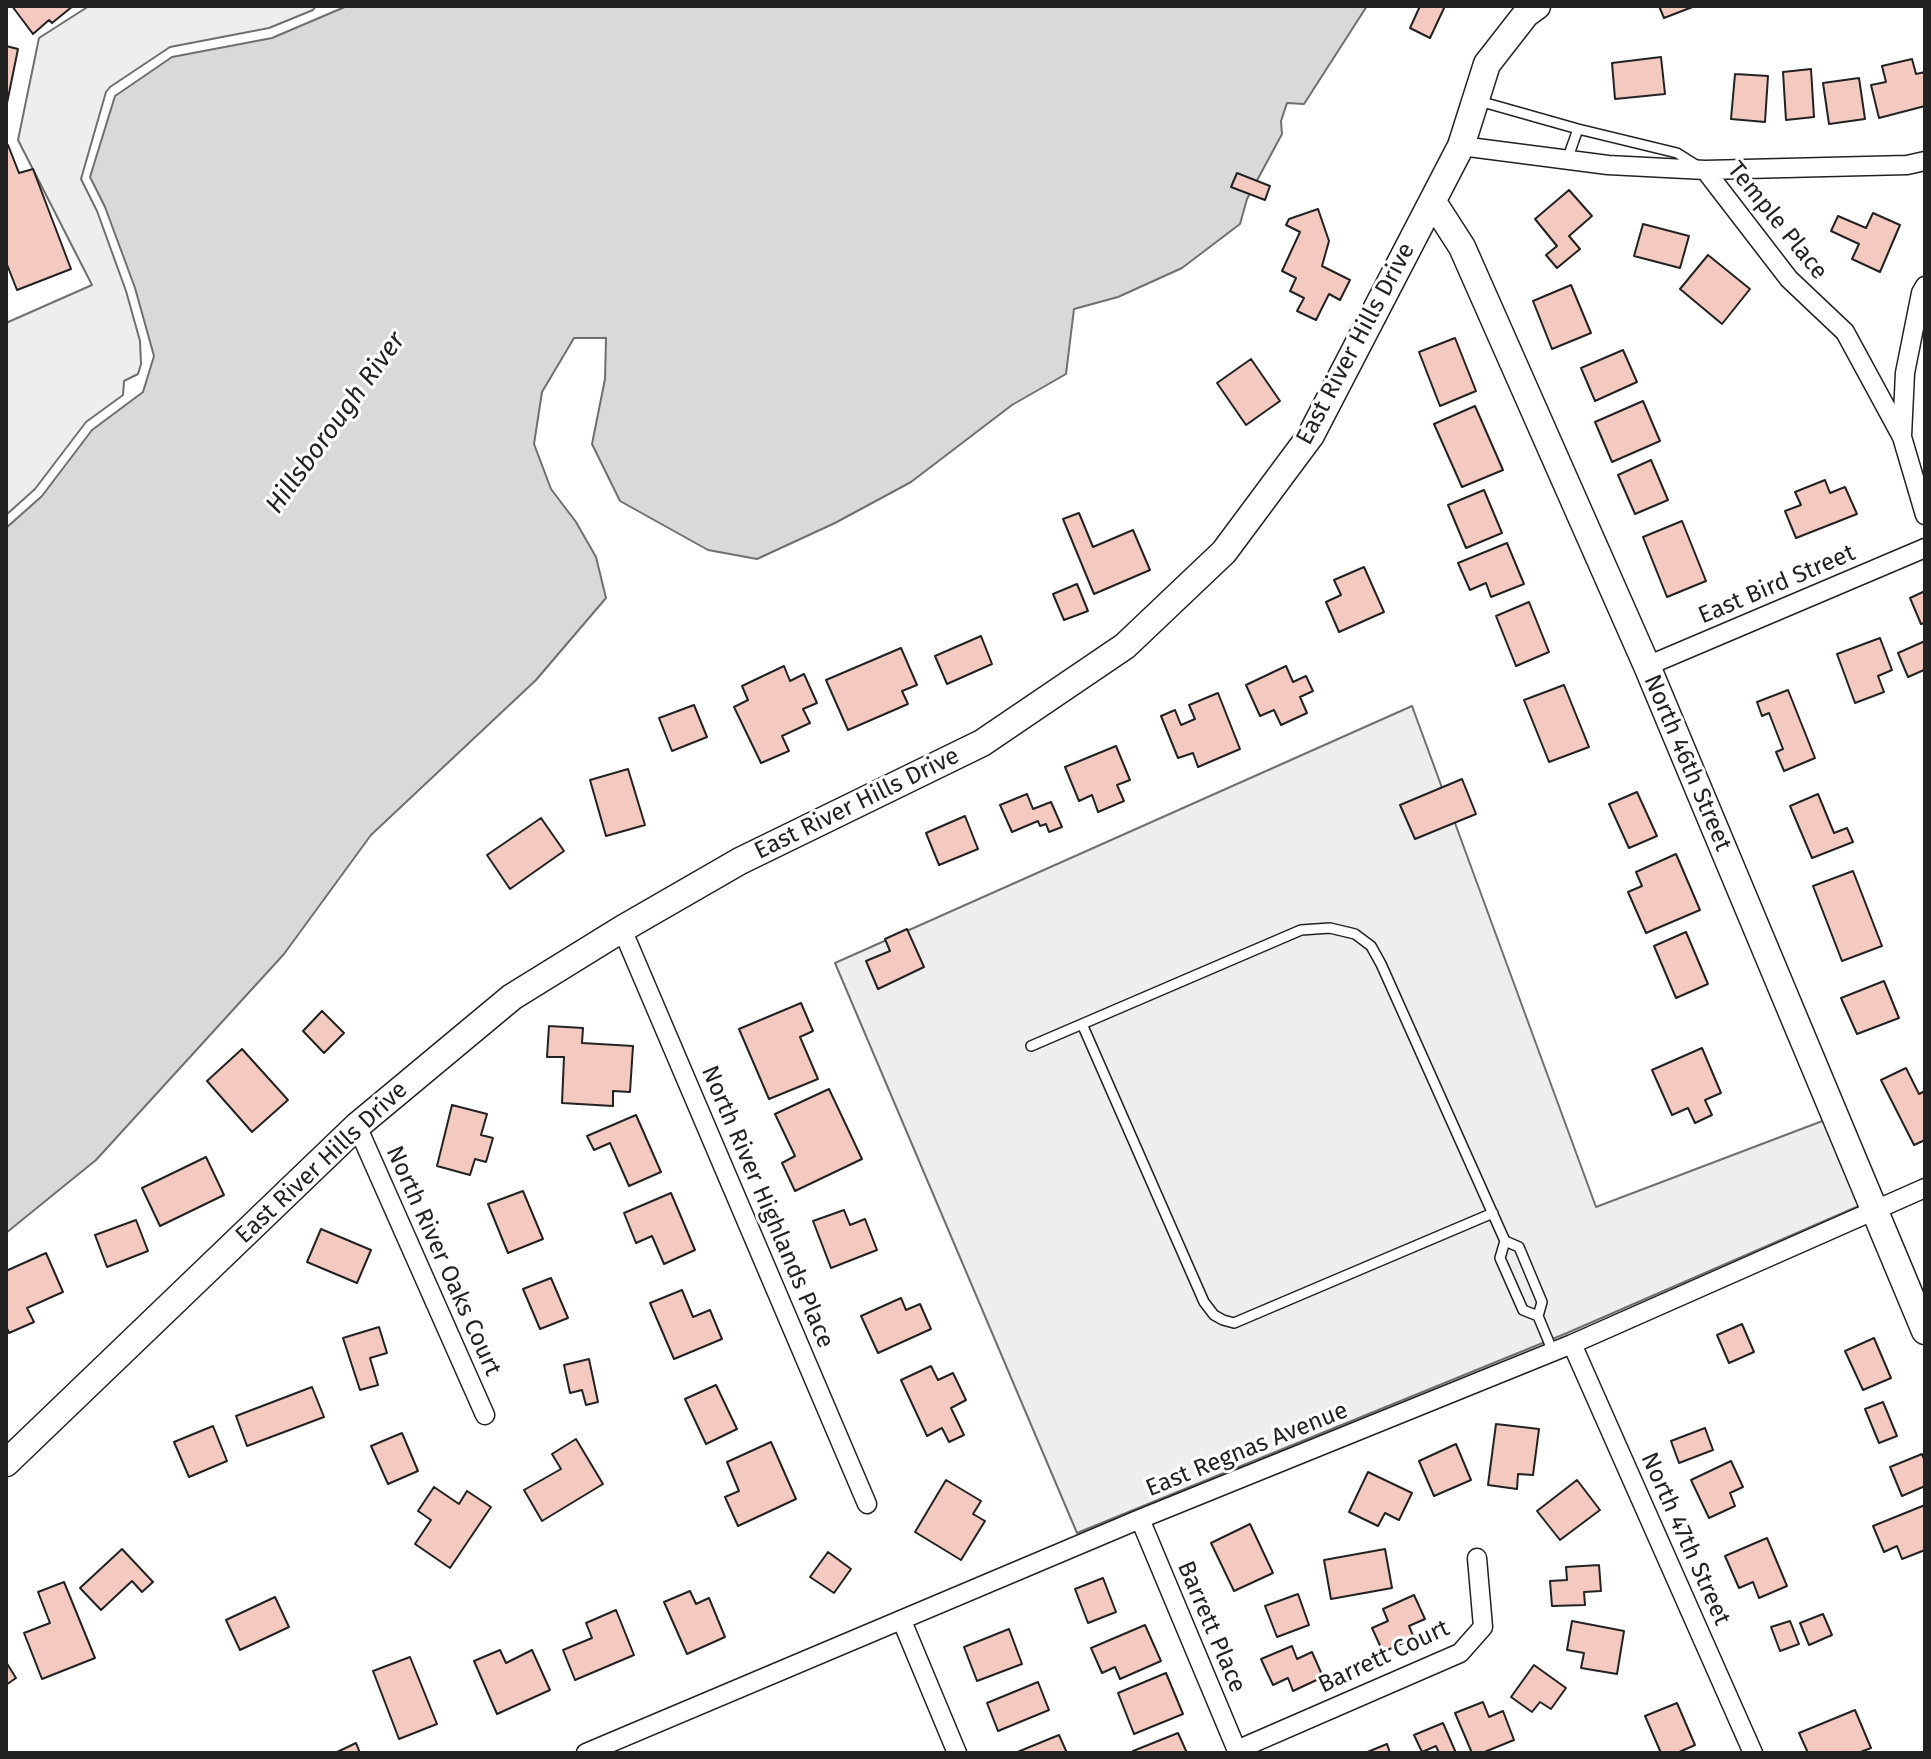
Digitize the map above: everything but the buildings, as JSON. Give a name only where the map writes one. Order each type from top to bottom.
[{"type":"street","name":"East River Hills Drive","points":[[6,1463],[357,1126],[512,997],[740,861],[982,743],[1125,646],[1224,552],[1311,435],[1461,146],[1487,64],[1526,14],[1537,6]]},
{"type":"street","name":"Temple Place","points":[[1461,146],[1608,165],[1705,170],[1789,279],[1845,332],[1902,437],[1925,515]]},
{"type":"street","points":[[1705,170],[1907,165],[1925,161]]},
{"type":"street","name":"North 46th Street","points":[[1433,202],[1462,247],[1647,666],[1925,1331]]},
{"type":"street","points":[[1902,437],[1905,373],[1925,286]]},
{"type":"street","name":"East Bird Street","points":[[1647,666],[1925,548]]},
{"type":"street","name":"North River Highlands Place","points":[[622,929],[867,1504]]},
{"type":"street","name":"North River Oaks Court","points":[[357,1126],[485,1415]]},
{"type":"street","name":"East Regnas Avenue","points":[[586,1753],[1140,1519],[1572,1344],[1925,1188]]},
{"type":"street","name":"North 47th Street","points":[[1572,1344],[1753,1753]]},
{"type":"street","name":"Barrett Place","points":[[1140,1519],[1237,1751]]},
{"type":"street","name":"Barrett Court","points":[[1237,1751],[1460,1653],[1483,1627],[1477,1558]]},
{"type":"street","points":[[902,1621],[957,1753]]},
{"type":"lane","points":[[1476,100],[1677,153],[1705,170]]},
{"type":"lane","points":[[1567,160],[1578,129]]},
{"type":"lane","points":[[1031,1046],[1301,930],[1330,928],[1355,934],[1371,946],[1381,964],[1493,1213],[1505,1241],[1500,1258],[1523,1310],[1538,1316]]},
{"type":"lane","points":[[1082,1024],[1204,1302],[1214,1315],[1223,1320],[1234,1323],[1493,1213]]},
{"type":"lane","points":[[1505,1241],[1519,1247],[1542,1302],[1538,1316],[1553,1352]]},
{"type":"shaded area","points":[[89,6],[316,6],[269,28],[170,47],[106,92],[81,179],[97,211],[126,291],[140,341],[141,364],[138,374],[124,381],[123,395],[86,422],[35,489],[6,515],[6,323],[92,285],[18,140],[39,38]]},
{"type":"shaded area","points":[[1412,706],[1596,1207],[1825,1120],[1861,1205],[1567,1333],[1077,1533],[835,963]]},
{"type":"water","name":"Hillsborough River","points":[[347,6],[1367,6],[1304,104],[1287,103],[1281,121],[1282,134],[1247,199],[1240,224],[1182,268],[1118,297],[1074,309],[1066,374],[1012,405],[911,482],[835,523],[757,559],[708,550],[620,501],[592,444],[605,379],[606,338],[574,338],[542,392],[534,444],[551,489],[576,522],[596,557],[606,598],[536,680],[371,835],[284,954],[96,1160],[6,1233],[6,528],[42,496],[92,430],[143,392],[154,356],[135,288],[105,207],[90,177],[115,96],[172,57],[272,38]]}]
